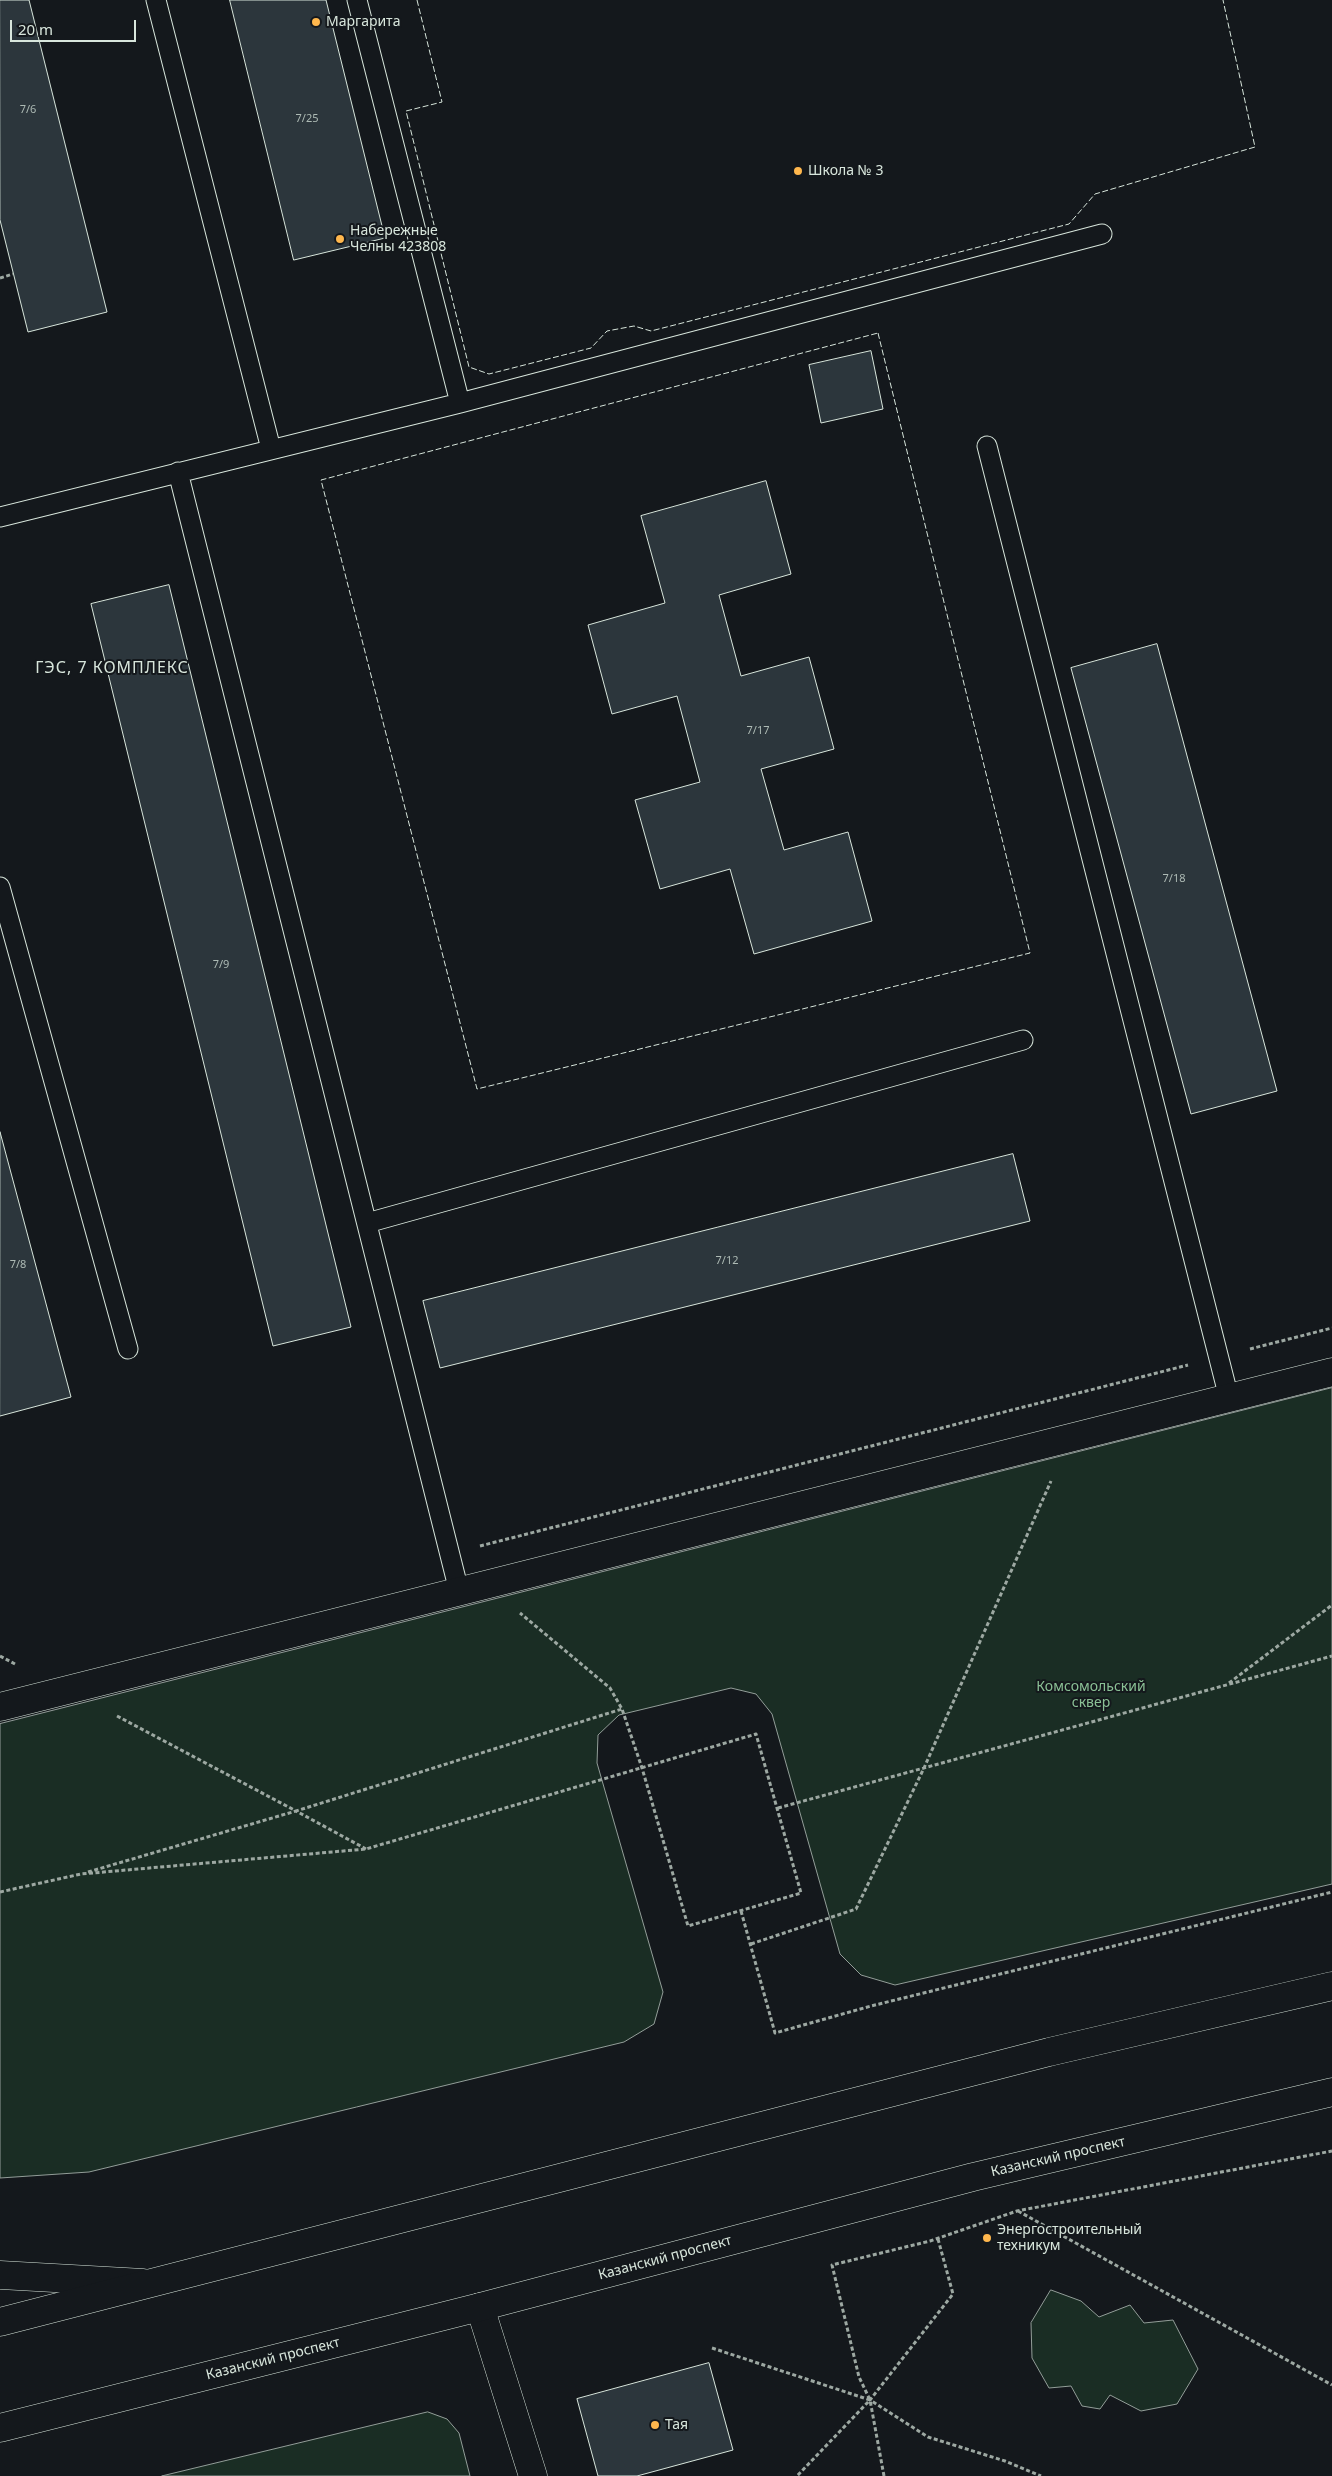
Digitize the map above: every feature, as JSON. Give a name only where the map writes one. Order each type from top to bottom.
[{"type":"main road","points":[[0,1707],[1332,1372]]},
{"type":"main road","points":[[0,2322],[1049,2052],[1332,1986]]},
{"type":"main road","name":"Казанский проспект","points":[[0,2428],[480,2307],[973,2177],[1332,2092]]},
{"type":"main road","points":[[0,2274],[152,2284]]},
{"type":"main road","points":[[480,2307],[533,2476]]},
{"type":"lane","points":[[156,0],[271,449]]},
{"type":"lane","points":[[357,0],[460,403]]},
{"type":"lane","points":[[0,517],[460,403],[1102,234]]},
{"type":"lane","points":[[987,446],[1229,1398]]},
{"type":"lane","points":[[178,472],[459,1591]]},
{"type":"lane","points":[[0,886],[128,1349]]},
{"type":"lane","points":[[367,1223],[1023,1040]]},
{"type":"path","points":[[0,278],[13,274]]},
{"type":"path","points":[[449,1554],[1332,1328]]},
{"type":"path","points":[[751,1944],[856,1909],[924,1768],[1093,1390]]},
{"type":"path","points":[[81,1874],[366,1849],[642,1768],[756,1734],[801,1893],[688,1926],[642,1768],[622,1709],[610,1688],[485,1584]]},
{"type":"path","points":[[1227,1685],[1332,1605]]},
{"type":"path","points":[[0,1656],[14,1664]]},
{"type":"path","points":[[778,1808],[1332,1656]]},
{"type":"path","points":[[7,1665],[24,1661]]},
{"type":"path","points":[[66,1689],[366,1849]]},
{"type":"path","points":[[0,1892],[81,1874],[296,1810],[622,1709]]},
{"type":"path","points":[[741,1911],[776,2033],[872,2006],[1332,1892]]},
{"type":"path","points":[[884,2476],[870,2400],[859,2377],[832,2266],[938,2239],[1017,2210],[1332,2150]]},
{"type":"path","points":[[1017,2210],[1332,2385]]},
{"type":"path","points":[[797,2476],[870,2400],[953,2294],[938,2239]]},
{"type":"path","points":[[712,2348],[870,2400],[928,2437],[1005,2461],[1041,2476]]},
{"type":"green space","name":"Комсомольский сквер","points":[[1332,1388],[1332,1884],[895,1985],[861,1975],[840,1954],[772,1714],[756,1694],[731,1688],[619,1715],[598,1735],[597,1763],[663,1992],[654,2024],[624,2042],[89,2172],[0,2178],[0,1724]]},
{"type":"green space","points":[[1051,2290],[1081,2301],[1099,2317],[1130,2305],[1144,2323],[1173,2320],[1198,2369],[1177,2404],[1141,2411],[1110,2395],[1100,2409],[1082,2406],[1071,2386],[1049,2388],[1032,2358],[1031,2323]]},
{"type":"green space","points":[[428,2412],[447,2419],[459,2433],[470,2476],[162,2476]]},
{"type":"building","points":[[0,0],[29,0],[107,312],[28,332],[0,220]]},
{"type":"building","points":[[230,0],[326,0],[385,238],[294,260]]},
{"type":"building","points":[[871,351],[883,409],[821,423],[809,365]]},
{"type":"building","points":[[766,481],[791,574],[719,595],[741,676],[809,657],[834,749],[761,769],[784,850],[848,832],[872,921],[754,954],[730,869],[660,889],[635,800],[700,782],[677,696],[612,714],[588,625],[665,603],[641,516]]},
{"type":"building","points":[[169,585],[351,1327],[273,1346],[91,604]]},
{"type":"building","points":[[1157,644],[1277,1091],[1191,1114],[1071,668]]},
{"type":"building","points":[[0,1132],[71,1397],[0,1416]]},
{"type":"building","points":[[1013,1154],[1030,1221],[440,1368],[423,1301]]},
{"type":"building","points":[[709,2363],[733,2450],[637,2476],[598,2476],[577,2399]]},
{"type":"fence","points":[[417,0],[442,102],[406,111],[469,367],[489,374],[591,348],[607,331],[634,326],[651,331],[1069,224],[1095,194],[1255,147],[1223,0]]},
{"type":"fence","points":[[878,333],[1030,953],[477,1089],[321,480],[878,333]]},
{"type":"place","name":"Маргарита","points":[[316,22]]},
{"type":"place","name":"Школа № 3","points":[[798,171]]},
{"type":"place","name":"Набережные Челны 423808","points":[[340,239]]},
{"type":"place","name":"Энергостроительный техникум","points":[[987,2238]]},
{"type":"place","name":"Тая","points":[[655,2425]]},
{"type":"district","name":"ГЭС, 7 КОМПЛЕКС","points":[[112,668]]}]
